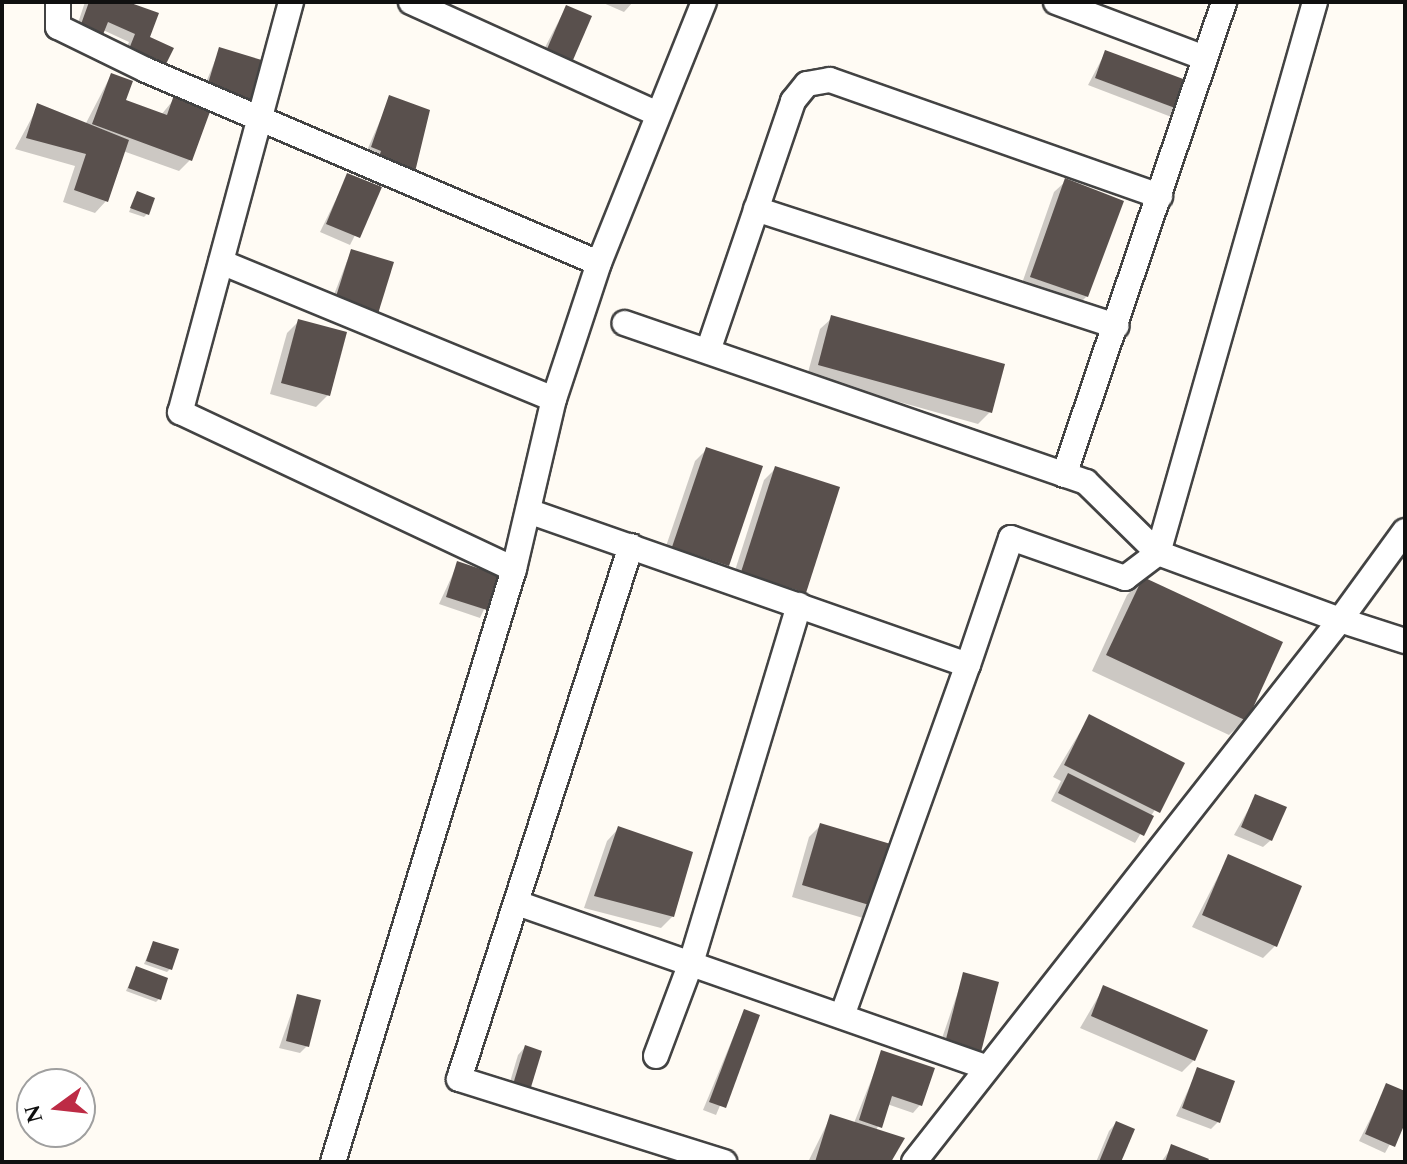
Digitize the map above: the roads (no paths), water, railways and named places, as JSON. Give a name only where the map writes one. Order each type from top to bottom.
[{"type":"street","points":[[58,2],[58,27],[256,121],[599,263]]},
{"type":"street","points":[[291,2],[256,121],[180,412],[514,569]]},
{"type":"street","points":[[411,2],[656,113]]},
{"type":"street","points":[[333,1162],[514,569],[554,399],[599,263],[656,113],[704,2]]},
{"type":"street","points":[[1056,2],[1202,57]]},
{"type":"street","points":[[1064,475],[1160,196],[1202,57],[1224,2]]},
{"type":"street","points":[[842,1016],[1011,538],[1125,578],[1158,553],[1315,2]]},
{"type":"street","points":[[708,351],[793,101],[807,84],[830,80],[1160,196]]},
{"type":"street","points":[[756,209],[1116,326]]},
{"type":"street","points":[[221,262],[554,399]]},
{"type":"street","points":[[625,323],[1086,482],[1158,553],[1405,641]]},
{"type":"street","points":[[528,511],[968,665]]},
{"type":"street","points":[[914,1162],[1340,620],[1405,531]]},
{"type":"street","points":[[631,546],[459,1079],[724,1162]]},
{"type":"street","points":[[656,1056],[691,963],[799,605]]},
{"type":"street","points":[[517,903],[986,1067]]}]
